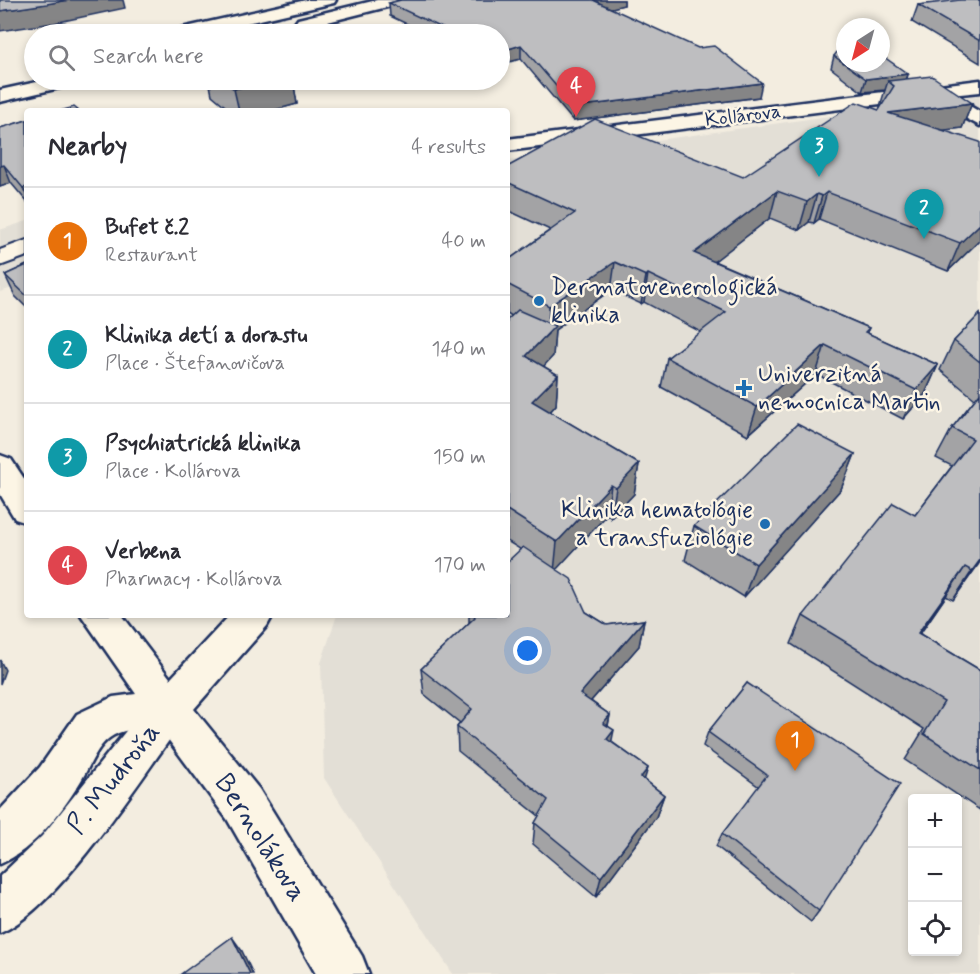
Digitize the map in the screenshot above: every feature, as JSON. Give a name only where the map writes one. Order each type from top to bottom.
[{"type":"street","points":[[223,24],[328,0]]},
{"type":"street","points":[[300,24],[397,0]]},
{"type":"street","points":[[0,77],[24,71]]},
{"type":"street","name":"Kollárova","points":[[510,145],[980,86]]},
{"type":"street","points":[[0,96],[26,90]]},
{"type":"street","points":[[931,92],[980,120]]},
{"type":"street","points":[[0,259],[24,248]]},
{"type":"street","points":[[0,467],[24,505]]},
{"type":"street","name":"Bernolákova","points":[[102,618],[243,804],[344,974]]},
{"type":"street","points":[[169,708],[251,618]]},
{"type":"street","name":"P. Mudroňa","points":[[0,841],[21,822],[62,772],[88,731],[96,723],[109,718],[169,708]]},
{"type":"street","name":"P. Mudroňa","points":[[0,909],[58,852],[169,708]]},
{"type":"shaded area","name":"Univerzitná nemocnica Martin","points":[[980,95],[980,974],[453,974],[324,778],[321,663],[336,618],[510,618],[510,161]]},
{"type":"shaded area","points":[[24,222],[24,284],[0,292],[0,230]]},
{"type":"building","points":[[0,0],[69,0],[0,11]]},
{"type":"building","points":[[401,0],[593,0],[698,48],[714,46],[762,83],[574,107],[521,45],[510,48],[510,24],[434,24],[389,3]]},
{"type":"building","points":[[980,0],[980,41],[918,5]]},
{"type":"building","points":[[890,61],[908,74],[866,79],[856,72],[890,72]]},
{"type":"building","points":[[932,76],[972,103],[888,113],[980,142],[980,224],[960,243],[827,192],[822,196],[817,194],[807,202],[777,191],[694,253],[869,328],[865,332],[938,365],[916,390],[825,345],[757,407],[667,358],[726,312],[648,274],[646,276],[615,262],[549,306],[510,286],[510,259],[575,213],[510,183],[510,165],[595,119],[743,177],[856,102],[879,110],[894,86],[888,81]]},
{"type":"building","points":[[24,121],[24,188],[4,165],[0,166],[0,128]]},
{"type":"building","points":[[24,266],[24,293],[5,275]]},
{"type":"building","points":[[518,310],[555,326],[526,356],[558,375],[532,401],[639,464],[616,488],[611,485],[557,542],[510,512],[510,317]]},
{"type":"building","points":[[980,314],[980,362],[954,341]]},
{"type":"building","points":[[980,393],[980,560],[972,571],[965,567],[918,633],[980,670],[980,770],[924,734],[944,702],[803,616],[893,503],[915,515],[973,439],[952,428]]},
{"type":"building","points":[[797,424],[855,454],[756,564],[694,526]]},
{"type":"building","points":[[523,547],[571,579],[586,612],[607,625],[644,620],[580,694],[610,715],[603,723],[614,730],[607,739],[648,768],[641,777],[664,795],[601,877],[535,823],[548,800],[457,727],[472,709],[421,669],[474,618],[510,618],[510,559]]},
{"type":"building","points":[[747,683],[900,784],[819,911],[722,834],[767,775],[708,732]]},
{"type":"building","points":[[232,937],[250,974],[181,974]]},
{"type":"place","name":"Verbena","points":[[576,117]]},
{"type":"place","name":"Psychiatrická klinika","points":[[819,177]]},
{"type":"place","name":"Klinika detí a dorastu","points":[[924,239]]},
{"type":"place","name":"Dermatovenerologická klinika","points":[[539,301]]},
{"type":"place","name":"Univerzitná nemocnica Martin","points":[[744,388]]},
{"type":"place","name":"Klinika hematológie a transfuziológie","points":[[765,524]]},
{"type":"place","name":"Bufet č.2","points":[[795,771]]}]
